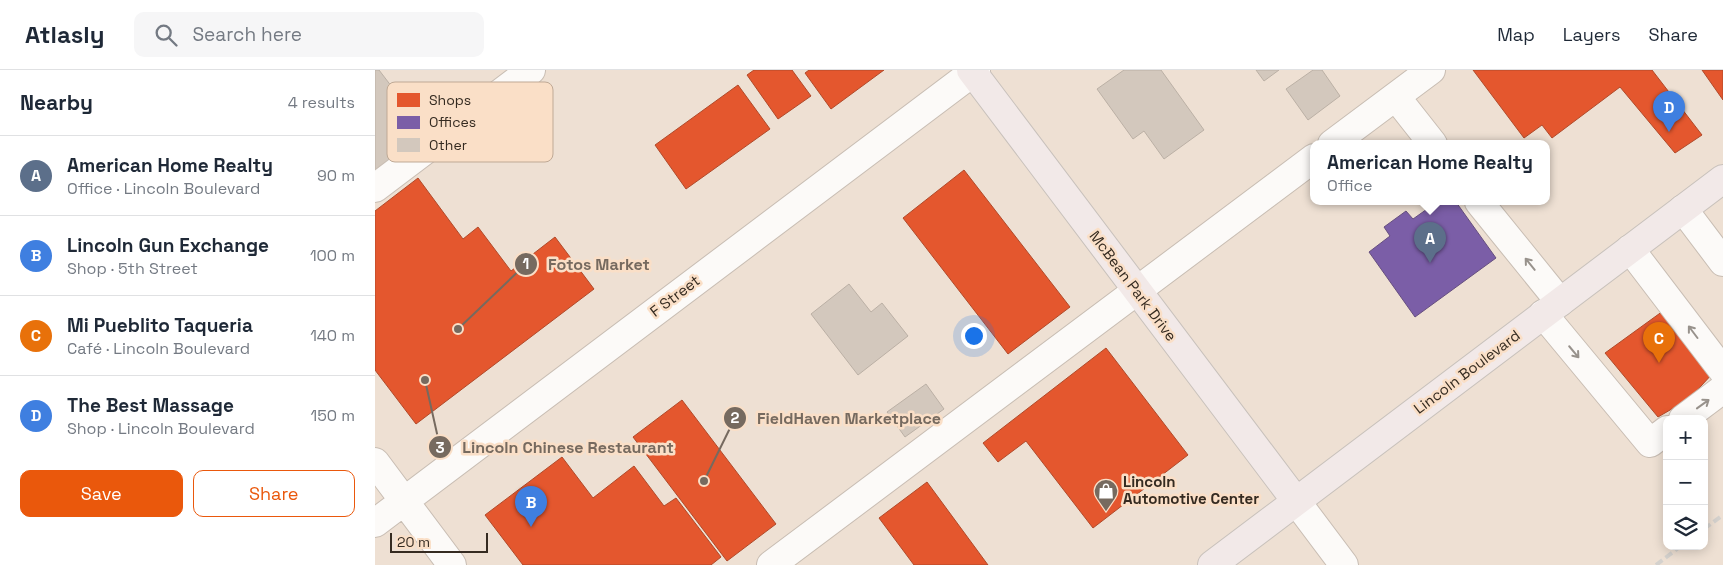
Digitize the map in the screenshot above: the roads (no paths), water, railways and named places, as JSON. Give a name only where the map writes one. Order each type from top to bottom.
[{"type":"main road","name":"McBean Park Drive","points":[[973,71],[1296,502]]},
{"type":"main road","name":"Lincoln Boulevard","points":[[1212,565],[1723,179]]},
{"type":"street","points":[[515,82],[531,70]]},
{"type":"street","points":[[1338,140],[1431,70]]},
{"type":"street","name":"F Street","points":[[375,523],[973,71]]},
{"type":"street","points":[[1396,97],[1430,140]]},
{"type":"street","points":[[771,565],[1310,161]]},
{"type":"street","points":[[375,188],[409,162]]},
{"type":"street","points":[[1481,205],[1552,308],[1650,443],[1663,433]]},
{"type":"street","points":[[1683,209],[1723,262]]},
{"type":"street","points":[[1630,249],[1723,371]]},
{"type":"street","points":[[1688,415],[1723,389]]},
{"type":"street","points":[[375,462],[452,565]]},
{"type":"street","points":[[1296,502],[1345,565]]},
{"type":"railway","points":[[1708,526],[1723,515]]},
{"type":"railway","points":[[1656,565],[1676,550]]},
{"type":"place","name":"The Best Massage","points":[[1669,132]]},
{"type":"place","name":"American Home Realty","points":[[1430,263]]},
{"type":"place","name":"Fotos Market","points":[[458,329]]},
{"type":"place","name":"Mi Pueblito Taqueria","points":[[1659,363]]},
{"type":"place","name":"Lincoln Chinese Restaurant","points":[[425,380]]},
{"type":"place","name":"FieldHaven Marketplace","points":[[704,481]]},
{"type":"place","name":"Lincoln Automotive Center","points":[[1106,512]]},
{"type":"place","name":"Lincoln Gun Exchange","points":[[531,527]]}]
